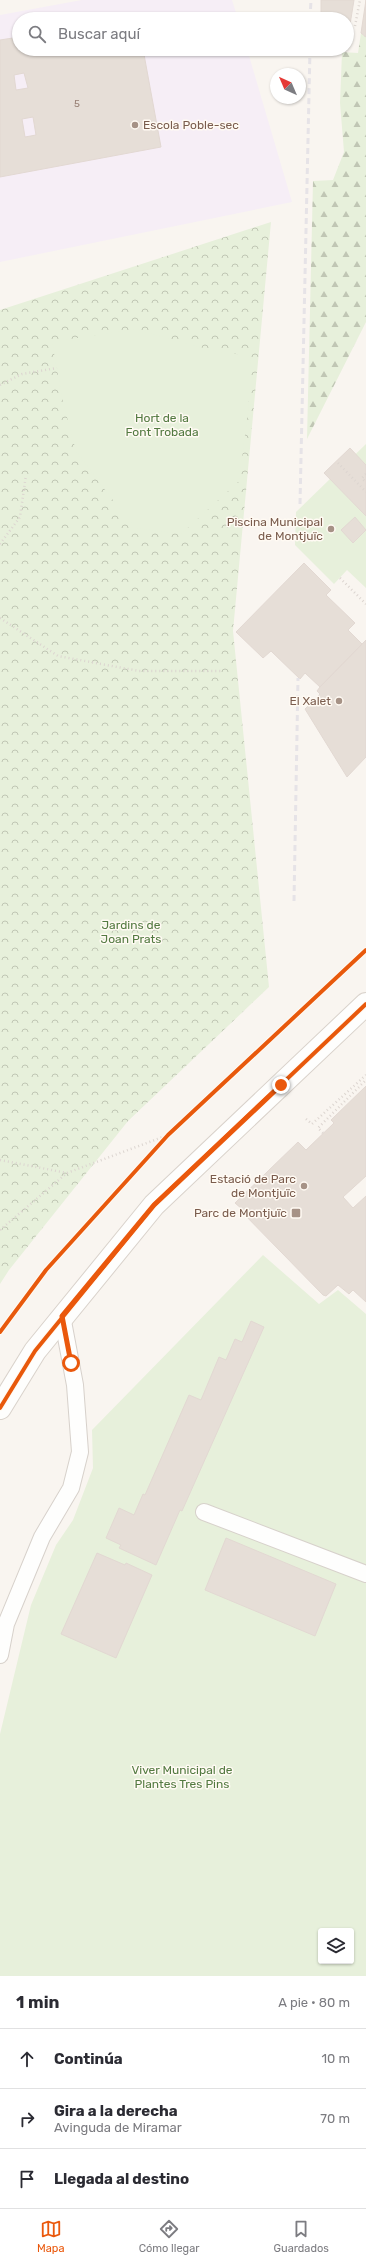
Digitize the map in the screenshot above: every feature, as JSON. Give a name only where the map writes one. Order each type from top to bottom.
[{"type":"street","points":[[0,1408],[35,1351],[154,1205],[366,1004]]},
{"type":"lane","points":[[0,1655],[8,1618],[42,1537],[71,1488],[80,1452],[75,1385],[62,1316]]},
{"type":"lane","points":[[204,1512],[366,1574]]},
{"type":"path","points":[[355,26],[360,0]]},
{"type":"path","points":[[0,385],[22,374],[57,368]]},
{"type":"path","points":[[338,463],[366,492]]},
{"type":"path","points":[[0,544],[20,518],[26,474]]},
{"type":"path","points":[[366,474],[362,478],[366,483]]},
{"type":"path","points":[[340,578],[366,604]]},
{"type":"path","points":[[0,618],[58,656],[139,671],[222,671]]},
{"type":"path","points":[[306,1119],[312,1124],[366,1075]]},
{"type":"path","points":[[324,1133],[318,1128],[366,1080]]},
{"type":"path","points":[[0,1230],[67,1173],[168,1135]]},
{"type":"path","points":[[0,1160],[67,1173]]},
{"type":"shaded area","name":"Escola Poble-sec","points":[[82,0],[232,0],[236,12],[16,12]]},
{"type":"shaded area","name":"Escola Poble-sec","points":[[12,13],[12,56],[249,56],[292,202],[0,262],[0,15]]},
{"type":"green space","points":[[361,33],[366,37],[366,322],[307,439],[313,181],[333,180],[344,152],[340,103],[342,56],[354,56],[354,53],[358,53]]},
{"type":"green space","name":"Jardins de Joan Prats","points":[[271,222],[233,631],[269,987],[128,1121],[9,1270],[0,1284],[0,310]]},
{"type":"green space","name":"Hort de la Font Trobada","points":[[134,329],[214,351],[251,356],[248,412],[239,481],[181,534],[136,528],[76,451],[63,402],[52,342]]},
{"type":"green space","name":"Piscina Municipal de Montjuïc","points":[[366,444],[366,588],[347,570],[334,584],[295,545],[296,512]]},
{"type":"green space","name":"Viver Municipal de Plantes Tres Pins","points":[[263,1255],[319,1304],[338,1290],[366,1314],[366,1976],[0,1976],[0,1734],[31,1605],[56,1545],[73,1520],[93,1468],[92,1430]]},
{"type":"building","points":[[321,0],[354,0],[352,12],[321,12]]},
{"type":"building","points":[[366,0],[366,37],[361,33]]},
{"type":"building","points":[[12,38],[12,56],[144,56],[161,147],[0,177],[0,40]],"holes":[[[24,73],[28,88],[16,90],[14,75]],[[33,117],[36,135],[25,137],[22,119]]]},
{"type":"building","points":[[350,448],[366,465],[366,516],[324,473]]},
{"type":"building","points":[[355,517],[366,530],[353,543],[341,530]]},
{"type":"building","points":[[304,563],[331,590],[326,595],[355,623],[348,630],[362,644],[320,687],[305,673],[300,679],[271,651],[263,658],[236,632]]},
{"type":"building","name":"El Xalet","points":[[366,640],[366,757],[347,777],[305,709],[320,694],[317,691],[320,687]]},
{"type":"building","name":"Estació de Parc de Montjuïc","points":[[366,1086],[366,1176],[343,1197],[353,1208],[366,1196],[366,1302],[353,1290],[349,1294],[338,1285],[326,1296],[323,1295],[240,1210],[242,1209],[235,1203],[298,1142],[306,1150],[334,1123],[331,1120]]},
{"type":"building","points":[[251,1321],[264,1327],[182,1511],[180,1510],[156,1565],[119,1548],[121,1545],[106,1538],[119,1508],[134,1515],[143,1494],[145,1495],[189,1395],[201,1400],[219,1357],[226,1360],[235,1339],[242,1342]]},
{"type":"building","points":[[226,1538],[336,1584],[315,1636],[205,1590]]},
{"type":"building","points":[[97,1553],[125,1565],[126,1563],[152,1575],[116,1658],[61,1634]]},
{"type":"railway","points":[[310,12],[311,0]]},
{"type":"railway","points":[[300,504],[310,56]]},
{"type":"railway","points":[[294,901],[298,678]]},
{"type":"cycle path","points":[[0,1332],[46,1270],[168,1135],[366,950]]},
{"type":"cycle path","points":[[0,1408],[35,1351],[154,1205],[366,1004]]},
{"type":"place","name":"Escola Poble-sec","points":[[135,125]]},
{"type":"place","name":"Piscina Municipal de Montjuïc","points":[[331,529]]},
{"type":"place","name":"El Xalet","points":[[339,701]]},
{"type":"place","name":"Estació de Parc de Montjuïc","points":[[304,1186]]},
{"type":"place","name":"Parc de Montjuïc","points":[[296,1213]]},
{"type":"route","points":[[71,1363],[62,1316],[154,1205],[281,1085]]}]
